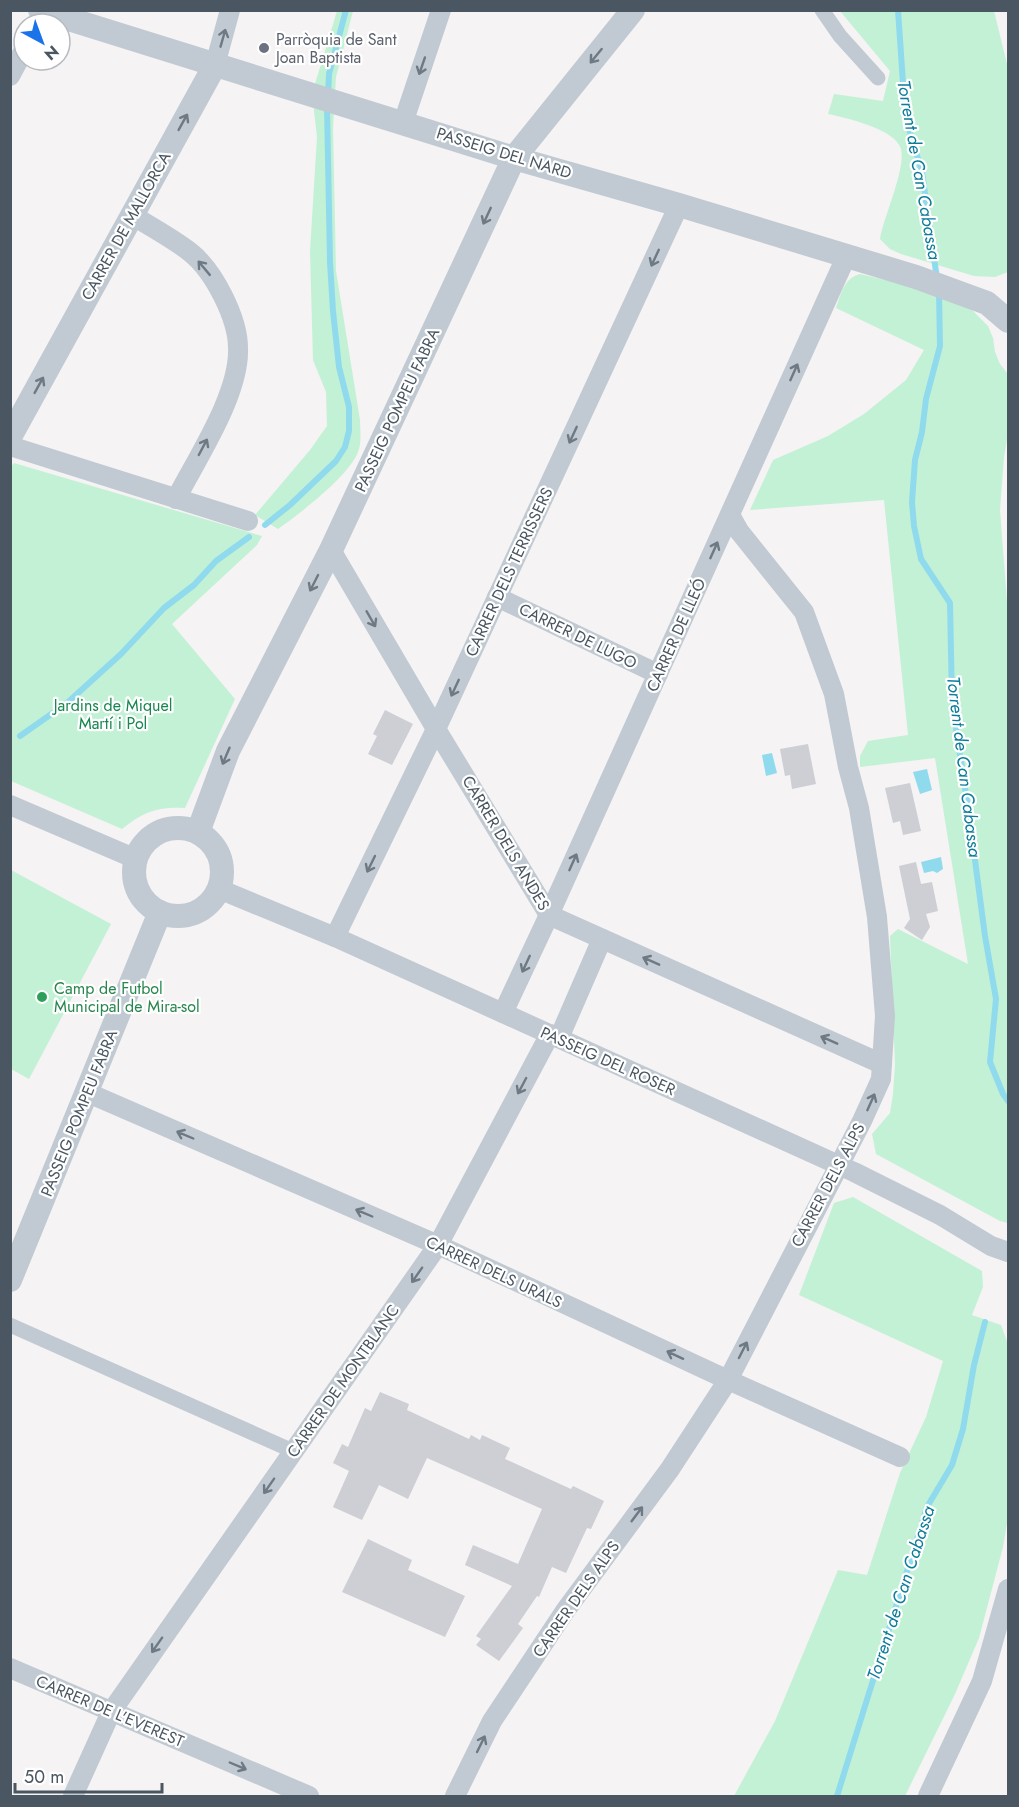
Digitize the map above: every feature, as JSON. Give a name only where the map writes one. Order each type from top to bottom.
[{"type":"street","name":"CARRER DE MALLORCA","points":[[10,437],[215,65],[230,10]]},
{"type":"street","points":[[403,123],[441,10]]},
{"type":"street","name":"PASSEIG POMPEU FABRA","points":[[198,832],[228,751],[331,550],[514,158],[633,10]]},
{"type":"street","points":[[822,10],[840,36],[878,78]]},
{"type":"street","name":"PASSEIG DEL NARD","points":[[72,23],[969,294],[994,298],[1008,297]]},
{"type":"street","name":"CARRER DELS TERRISSERS","points":[[335,937],[436,729],[679,205]]},
{"type":"street","points":[[132,215],[191,253],[206,268],[218,285],[233,317],[238,348],[235,373],[224,405],[176,499]]},
{"type":"street","name":"CARRER DE LLEÓ","points":[[503,1013],[846,257]]},
{"type":"street","name":"PASSEIG DEL NARD","points":[[969,294],[987,303],[1008,321]]},
{"type":"street","points":[[10,446],[248,521]]},
{"type":"street","name":"CARRER DELS ALPS","points":[[455,1797],[492,1721],[565,1611],[670,1469],[728,1380],[862,1121],[881,1079],[885,1016],[877,917],[859,808],[848,767],[834,694],[804,612],[730,515]]},
{"type":"street","name":"CARRER DELS ANDES","points":[[331,550],[549,915],[882,1064]]},
{"type":"street","name":"CARRER DE LUGO","points":[[497,597],[658,674]]},
{"type":"street","points":[[10,805],[136,859]]},
{"type":"street","points":[[186,828],[198,832],[217,850],[222,863],[219,889],[213,899],[195,913],[172,916],[160,912],[141,897],[136,885],[134,872],[141,848],[160,831],[186,828]]},
{"type":"street","name":"PASSEIG DEL ROSER","points":[[219,889],[335,937],[838,1165],[940,1215],[1000,1249],[1008,1265]]},
{"type":"street","name":"PASSEIG POMPEU FABRA","points":[[10,1281],[160,912]]},
{"type":"street","name":"CARRER DE MONTBLANC","points":[[73,1797],[111,1712],[438,1245],[554,1036],[602,939]]},
{"type":"street","name":"CARRER DELS URALS","points":[[86,1092],[438,1245],[900,1457]]},
{"type":"street","points":[[10,1325],[293,1451]]},
{"type":"street","points":[[928,1797],[982,1681],[1008,1589]]},
{"type":"street","name":"CARRER DE L'EVEREST","points":[[10,1668],[309,1797]]},
{"type":"green space","points":[[337,11],[353,11],[336,77],[333,128],[336,271],[360,420],[360,444],[353,462],[345,472],[278,529],[255,515],[310,450],[327,426],[326,392],[313,360],[310,251],[317,137],[312,94]]},
{"type":"green space","points":[[840,11],[994,11],[1008,68],[1008,272],[995,277],[974,276],[901,254],[890,249],[880,239],[898,180],[902,158],[901,149],[897,142],[880,130],[828,114],[834,94],[883,101],[890,71]]},
{"type":"green space","points":[[860,274],[902,284],[969,307],[988,326],[1000,364],[1008,374],[1008,433],[1000,510],[1008,615],[1008,1223],[1000,1221],[876,1154],[872,1134],[890,1113],[893,1094],[895,1064],[890,936],[898,929],[968,964],[935,758],[860,767],[860,756],[868,741],[908,735],[884,500],[750,510],[773,460],[828,436],[864,414],[906,380],[924,350],[836,308],[847,283]]},
{"type":"green space","name":"Jardins de Miquel Martí i Pol","points":[[14,463],[262,536],[257,545],[172,624],[235,699],[185,808],[151,811],[122,829],[11,781],[10,468]]},
{"type":"green space","name":"Camp de Futbol Municipal de Mira-sol","points":[[11,870],[111,924],[29,1079],[11,1069]]},
{"type":"green space","points":[[853,1197],[982,1271],[983,1287],[972,1315],[1001,1325],[1008,1344],[1008,1517],[1003,1547],[979,1638],[955,1694],[905,1796],[734,1796],[775,1721],[838,1570],[867,1575],[900,1473],[926,1417],[943,1361],[799,1295],[834,1203]]},
{"type":"water","points":[[772,753],[777,773],[766,776],[762,755]]},
{"type":"water","points":[[927,769],[932,790],[920,794],[913,772]]},
{"type":"water","points":[[941,857],[943,869],[937,873],[933,871],[924,873],[921,862]]},
{"type":"building","points":[[385,710],[413,724],[392,765],[368,754],[377,736],[373,734]]},
{"type":"building","points":[[808,744],[816,784],[792,789],[790,775],[785,776],[780,749]]},
{"type":"building","points":[[910,783],[921,831],[903,835],[900,821],[893,823],[885,788]]},
{"type":"building","points":[[916,862],[921,884],[932,882],[938,911],[926,914],[930,927],[922,940],[904,928],[910,919],[899,866]]},
{"type":"building","points":[[380,1392],[409,1404],[407,1410],[469,1439],[471,1435],[480,1440],[482,1435],[510,1448],[505,1459],[571,1489],[573,1486],[604,1501],[591,1529],[587,1528],[566,1573],[552,1567],[539,1597],[537,1596],[518,1624],[523,1628],[499,1661],[476,1645],[481,1639],[476,1636],[512,1586],[465,1565],[473,1545],[518,1564],[542,1509],[427,1458],[408,1499],[379,1485],[362,1520],[333,1507],[349,1471],[333,1463],[342,1444],[348,1447],[365,1408],[371,1411]]},
{"type":"building","points":[[368,1539],[412,1560],[408,1570],[465,1596],[445,1637],[342,1592]]},
{"type":"waterway","points":[[328,96],[329,74],[346,10]]},
{"type":"waterway","name":"Torrent de Can Cabassa","points":[[898,10],[903,83],[910,132],[922,172],[937,279]]},
{"type":"waterway","points":[[265,525],[290,505],[336,461],[345,447],[349,431],[349,407],[339,367],[333,311],[327,106]]},
{"type":"waterway","name":"Torrent de Can Cabassa","points":[[939,292],[940,346],[926,399],[922,432],[915,460],[912,502],[914,526],[921,559],[950,603],[952,701],[996,999],[990,1062],[1008,1101]]},
{"type":"waterway","points":[[20,736],[67,703],[121,654],[164,608],[194,585],[216,561],[249,537]]},
{"type":"waterway","name":"Torrent de Can Cabassa","points":[[837,1796],[927,1507],[952,1465],[963,1429],[974,1365],[985,1322]]},
{"type":"place","name":"Parròquia de Sant Joan Baptista","points":[[264,48]]},
{"type":"place","name":"Camp de Futbol Municipal de Mira-sol","points":[[42,997]]}]
